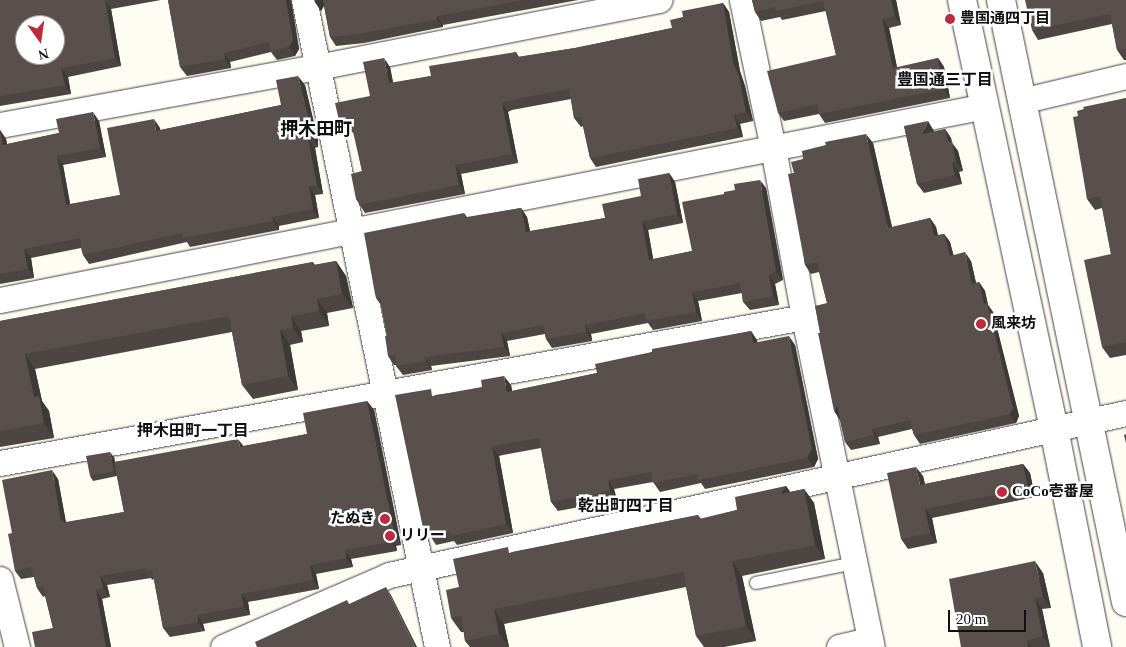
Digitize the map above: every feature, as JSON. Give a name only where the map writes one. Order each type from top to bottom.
[{"type":"street","points":[[304,0],[438,647]]},
{"type":"street","points":[[0,125],[317,67],[659,0]]},
{"type":"street","points":[[742,0],[773,148],[836,477],[871,644],[839,647]]},
{"type":"street","points":[[962,0],[1054,429],[1097,647]]},
{"type":"street","points":[[1001,0],[1126,602]]},
{"type":"street","points":[[1021,101],[1126,76]]},
{"type":"street","points":[[0,300],[985,106]]},
{"type":"street","points":[[0,463],[804,317]]},
{"type":"street","points":[[223,647],[389,575],[1126,413]]},
{"type":"street","points":[[0,579],[17,647]]},
{"type":"lane","points":[[756,583],[854,563]]},
{"type":"building","points":[[0,0],[105,0],[115,58],[61,68],[65,85],[0,96]]},
{"type":"building","points":[[168,0],[286,0],[293,40],[289,47],[270,51],[269,42],[224,53],[225,59],[180,67]]},
{"type":"building","points":[[323,0],[523,0],[437,16],[437,19],[358,34],[330,37]]},
{"type":"building","points":[[752,0],[891,0],[895,16],[882,19],[893,68],[938,58],[943,89],[819,114],[817,104],[778,113],[767,71],[836,55],[823,1],[776,11],[775,7],[755,12]]},
{"type":"building","points":[[1025,0],[1126,0],[1126,49],[1117,50],[1110,14],[1032,30]]},
{"type":"building","points":[[723,3],[733,62],[739,77],[746,112],[734,115],[737,128],[590,158],[581,117],[574,118],[569,89],[506,101],[502,103],[512,154],[455,165],[459,185],[359,205],[351,174],[362,171],[351,123],[340,125],[335,103],[370,96],[363,62],[384,58],[389,83],[431,76],[429,66],[516,52],[517,57],[575,48],[672,28],[670,20],[683,17],[682,11]]},
{"type":"building","points":[[298,76],[312,131],[312,138],[308,139],[317,185],[309,186],[313,209],[272,217],[273,221],[183,238],[182,233],[83,255],[80,238],[24,249],[28,269],[0,274],[0,131],[3,145],[59,133],[56,119],[93,112],[100,148],[57,156],[66,205],[120,195],[107,128],[154,119],[156,131],[281,105],[276,80]]},
{"type":"building","points":[[1126,98],[1126,342],[1102,347],[1084,260],[1111,254],[1100,196],[1087,199],[1073,117],[1078,116],[1077,111],[1084,109],[1083,107]]},
{"type":"building","points":[[928,121],[922,134],[945,129],[948,142],[952,141],[956,162],[952,162],[955,175],[917,184],[904,126]]},
{"type":"building","points":[[866,134],[888,228],[930,218],[934,236],[944,234],[950,256],[965,252],[972,284],[979,282],[984,304],[987,303],[1013,408],[1010,414],[914,435],[910,420],[872,429],[874,435],[845,442],[837,405],[834,411],[818,333],[820,333],[815,306],[827,303],[817,262],[805,265],[788,174],[794,173],[791,162],[803,159],[802,151],[826,145],[825,142]]},
{"type":"building","points":[[669,173],[677,214],[642,221],[649,260],[692,251],[682,202],[724,194],[724,192],[735,190],[734,184],[760,180],[776,271],[769,275],[773,296],[743,302],[740,283],[692,292],[696,312],[646,321],[645,313],[585,325],[586,332],[546,339],[543,325],[501,333],[504,347],[425,357],[426,361],[396,366],[395,355],[388,356],[385,336],[387,336],[380,298],[376,298],[375,294],[364,233],[464,213],[465,218],[521,208],[526,232],[605,218],[602,204],[641,196],[638,179]]},
{"type":"building","points":[[336,261],[342,294],[317,299],[319,311],[291,316],[293,328],[280,330],[288,376],[242,385],[229,316],[25,354],[34,397],[39,396],[44,423],[0,431],[0,321],[313,262],[313,265]]},
{"type":"building","points":[[751,331],[753,343],[789,336],[812,449],[807,458],[698,480],[697,474],[653,483],[651,472],[608,480],[610,491],[551,502],[539,438],[496,445],[492,447],[506,524],[451,536],[450,532],[430,536],[428,527],[423,528],[395,395],[431,389],[432,396],[482,387],[481,380],[504,376],[507,392],[597,373],[595,364],[652,352],[652,349]]},
{"type":"building","points":[[367,401],[395,536],[390,537],[391,542],[345,550],[346,558],[310,565],[313,580],[241,594],[244,606],[197,615],[198,622],[163,628],[152,570],[146,571],[146,568],[100,576],[103,588],[96,590],[106,647],[35,647],[32,632],[53,628],[43,586],[37,588],[31,567],[15,571],[8,534],[12,533],[2,480],[52,470],[61,521],[63,520],[64,523],[124,512],[114,462],[238,439],[240,447],[307,434],[303,413]]},
{"type":"building","points":[[110,452],[114,471],[90,476],[86,456]]},
{"type":"building","points":[[1023,464],[1028,488],[925,509],[930,533],[901,539],[887,473],[916,467],[920,485]]},
{"type":"building","points":[[786,486],[781,494],[804,489],[815,545],[732,561],[746,626],[696,636],[683,572],[494,609],[499,634],[465,641],[461,616],[451,618],[446,590],[459,587],[453,559],[508,547],[509,553],[698,515],[699,519],[737,510],[735,497]]},
{"type":"building","points":[[1035,561],[1043,597],[1035,598],[1043,636],[1027,640],[1028,647],[961,647],[949,579]]},
{"type":"building","points":[[386,587],[415,647],[257,647],[255,642],[347,600],[349,604]]},
{"type":"place","name":"豊国通四丁目","points":[[950,19]]},
{"type":"place","name":"風来坊","points":[[981,324]]},
{"type":"place","name":"CoCo壱番屋","points":[[1002,492]]},
{"type":"place","name":"たぬき","points":[[385,519]]},
{"type":"place","name":"リリー","points":[[390,536]]},
{"type":"district","name":"豊国通三丁目","points":[[945,80]]},
{"type":"district","name":"押木田町","points":[[316,129]]},
{"type":"district","name":"押木田町一丁目","points":[[193,431]]},
{"type":"district","name":"乾出町四丁目","points":[[626,506]]}]
